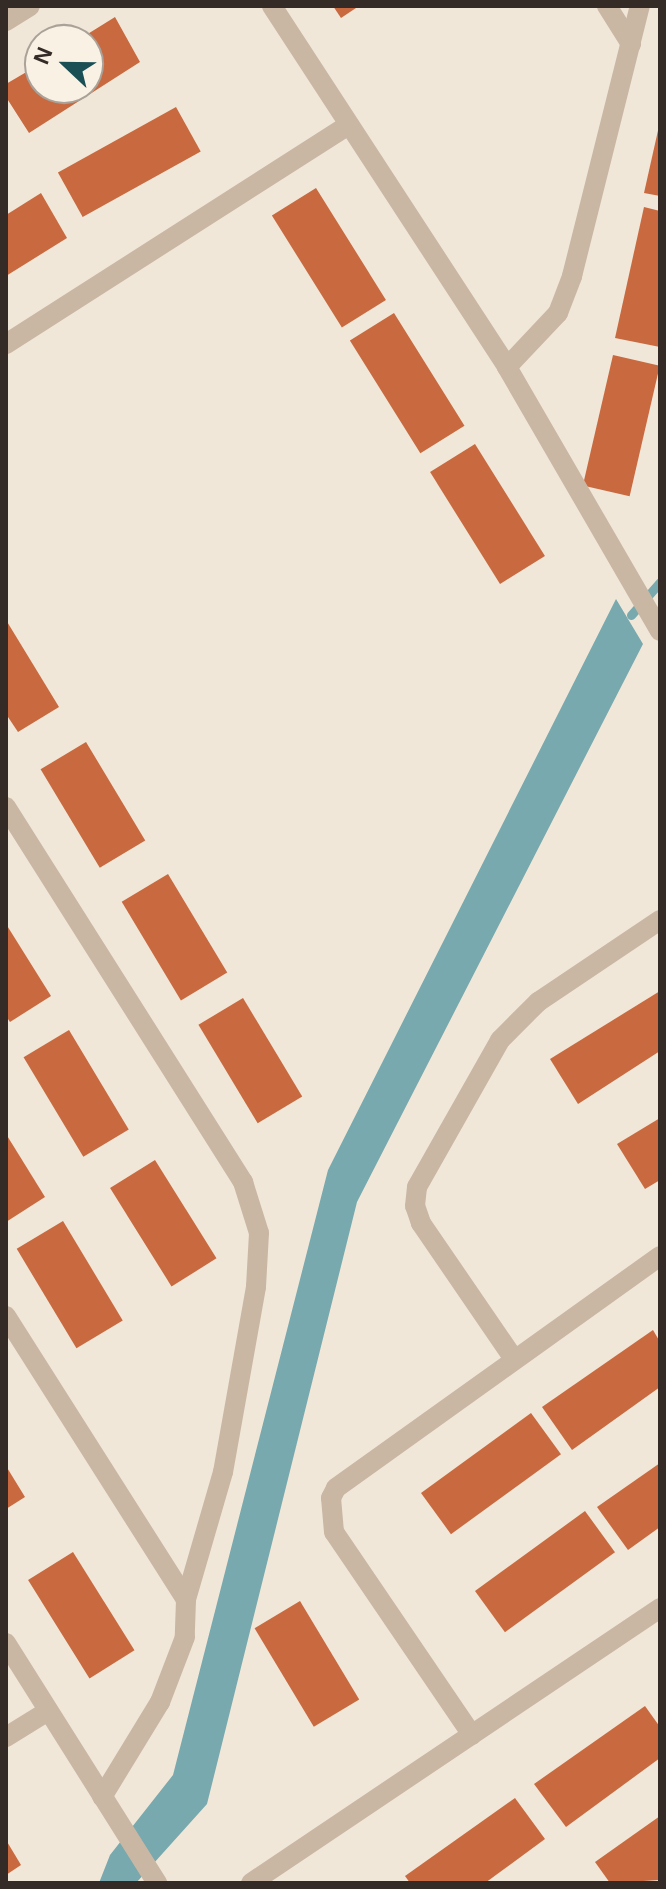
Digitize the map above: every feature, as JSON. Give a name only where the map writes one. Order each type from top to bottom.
[{"type":"street","points":[[6,21],[30,6]]},
{"type":"street","points":[[272,6],[507,367],[628,583],[656,625]]},
{"type":"street","points":[[607,6],[631,44]]},
{"type":"street","points":[[507,367],[558,313],[572,276],[640,6]]},
{"type":"street","points":[[6,344],[349,125]]},
{"type":"street","points":[[6,807],[243,1182],[259,1233],[256,1287],[223,1472],[186,1599],[185,1637],[160,1702],[102,1797]]},
{"type":"street","points":[[514,1359],[421,1223],[415,1206],[417,1187],[500,1040],[538,1002],[660,920]]},
{"type":"street","points":[[472,1735],[334,1532],[331,1498],[336,1488],[660,1256]]},
{"type":"street","points":[[6,1316],[186,1599]]},
{"type":"street","points":[[251,1883],[660,1608]]},
{"type":"street","points":[[6,1643],[152,1875]]},
{"type":"street","points":[[6,1737],[48,1711]]},
{"type":"water","points":[[616,599],[643,644],[357,1202],[207,1804],[136,1883],[99,1883],[110,1855],[173,1775],[328,1170]]},
{"type":"building","points":[[333,6],[359,6],[341,18]]},
{"type":"building","points":[[115,17],[140,62],[104,85],[104,24]]},
{"type":"building","points":[[24,73],[24,104],[74,104],[29,133],[6,97],[6,84]]},
{"type":"building","points":[[176,107],[201,152],[83,217],[58,172]]},
{"type":"building","points":[[660,127],[660,196],[644,193]]},
{"type":"building","points":[[316,188],[386,300],[342,327],[272,216]]},
{"type":"building","points":[[41,193],[67,238],[6,276],[6,215]]},
{"type":"building","points":[[644,207],[660,211],[660,347],[615,338]]},
{"type":"building","points":[[394,313],[464,426],[420,453],[350,341]]},
{"type":"building","points":[[613,355],[660,366],[630,496],[583,486]]},
{"type":"building","points":[[475,444],[545,556],[500,584],[430,472]]},
{"type":"building","points":[[6,620],[59,707],[18,732],[6,714]]},
{"type":"building","points":[[86,742],[145,841],[100,868],[41,769]]},
{"type":"building","points":[[168,874],[227,973],[181,1000],[122,902]]},
{"type":"building","points":[[6,924],[51,996],[10,1022],[6,1016]]},
{"type":"building","points":[[660,991],[660,1051],[578,1104],[550,1059]]},
{"type":"building","points":[[243,998],[302,1097],[258,1123],[198,1025]]},
{"type":"building","points":[[69,1030],[129,1129],[83,1157],[24,1057]]},
{"type":"building","points":[[660,1118],[660,1180],[645,1189],[617,1144]]},
{"type":"building","points":[[6,1134],[45,1197],[6,1222]]},
{"type":"building","points":[[155,1160],[216,1258],[172,1286],[110,1188]]},
{"type":"building","points":[[63,1221],[123,1320],[76,1348],[17,1249]]},
{"type":"building","points":[[653,1330],[660,1342],[660,1387],[572,1450],[542,1407]]},
{"type":"building","points":[[531,1413],[561,1454],[451,1534],[421,1493]]},
{"type":"building","points":[[660,1463],[660,1527],[628,1550],[597,1507]]},
{"type":"building","points":[[6,1466],[25,1497],[6,1509]]},
{"type":"building","points":[[585,1511],[615,1552],[505,1632],[475,1591]]},
{"type":"building","points":[[73,1552],[134,1650],[90,1678],[28,1580]]},
{"type":"building","points":[[300,1601],[359,1700],[314,1727],[255,1628]]},
{"type":"building","points":[[645,1706],[660,1727],[660,1758],[566,1827],[534,1784]]},
{"type":"building","points":[[515,1798],[545,1839],[485,1883],[410,1883],[405,1876]]},
{"type":"building","points":[[660,1816],[660,1880],[610,1883],[595,1862]]},
{"type":"building","points":[[6,1840],[21,1865],[6,1875]]},
{"type":"waterway","points":[[631,615],[660,582]]}]
